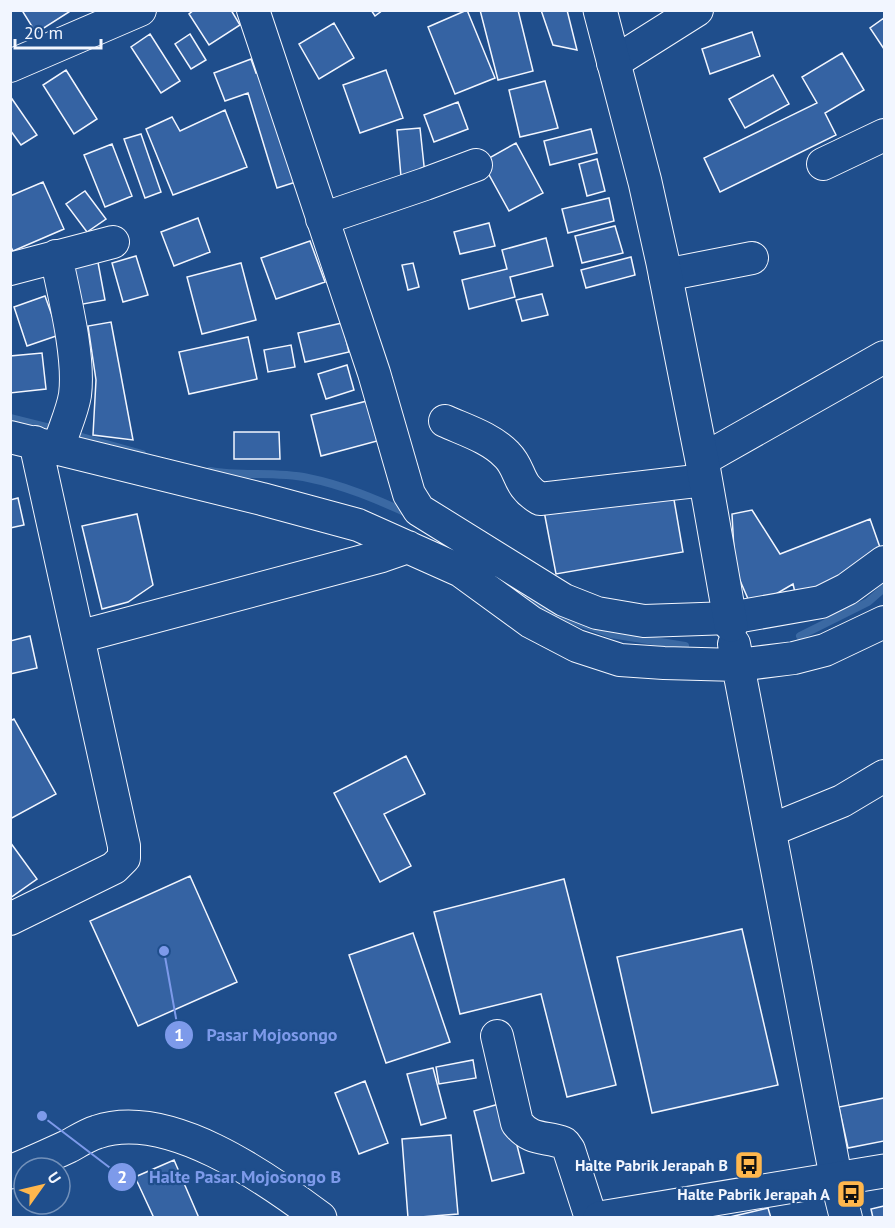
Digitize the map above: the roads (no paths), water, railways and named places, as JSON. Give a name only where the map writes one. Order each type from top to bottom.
[{"type":"main road","points":[[600,10],[645,182],[665,275],[704,470],[731,622]]},
{"type":"main road","points":[[11,1172],[97,1132],[124,1126],[161,1130],[185,1137],[211,1149],[286,1193],[320,1218]]},
{"type":"main road","points":[[600,1218],[885,1171]]},
{"type":"street","points":[[10,66],[140,10]]},
{"type":"street","points":[[253,10],[374,373],[409,494],[419,510],[424,538],[461,571],[531,622],[577,646],[620,660],[738,665],[794,658],[825,650],[885,622]]},
{"type":"street","points":[[613,63],[697,10]]},
{"type":"street","points":[[823,164],[885,135]]},
{"type":"street","points":[[322,219],[476,165]]},
{"type":"street","points":[[10,269],[113,242]]},
{"type":"street","points":[[10,919],[114,868],[124,858],[124,846],[78,637],[46,438],[75,396],[74,353],[56,256]]},
{"type":"street","points":[[665,275],[752,258]]},
{"type":"street","points":[[445,422],[483,438],[507,455],[523,485],[531,494],[540,499],[704,470],[885,357]]},
{"type":"street","points":[[46,438],[358,525],[424,538],[597,613],[644,621],[731,622],[820,602],[847,589],[885,562]]},
{"type":"street","points":[[78,637],[382,556],[424,538]]},
{"type":"street","points":[[731,622],[836,1178],[846,1218]]},
{"type":"street","points":[[771,830],[842,801],[885,776]]},
{"type":"street","points":[[497,1036],[517,1123],[524,1132],[535,1137],[564,1143],[569,1150],[591,1218]]},
{"type":"waterway","points":[[10,418],[58,430]]},
{"type":"waterway","points":[[71,434],[142,454]]},
{"type":"waterway","points":[[210,471],[308,478],[334,484],[409,514]]},
{"type":"waterway","points":[[488,570],[542,609],[611,634],[685,646]]},
{"type":"waterway","points":[[800,636],[868,602],[884,588]]},
{"type":"place","name":"Pasar Mojosongo","points":[[164,951]]},
{"type":"place","name":"Halte Pasar Mojosongo B","points":[[42,1116]]},
{"type":"place","name":"Halte Pabrik Jerapah B","points":[[749,1165]]},
{"type":"place","name":"Halte Pabrik Jerapah A","points":[[851,1194]]}]
